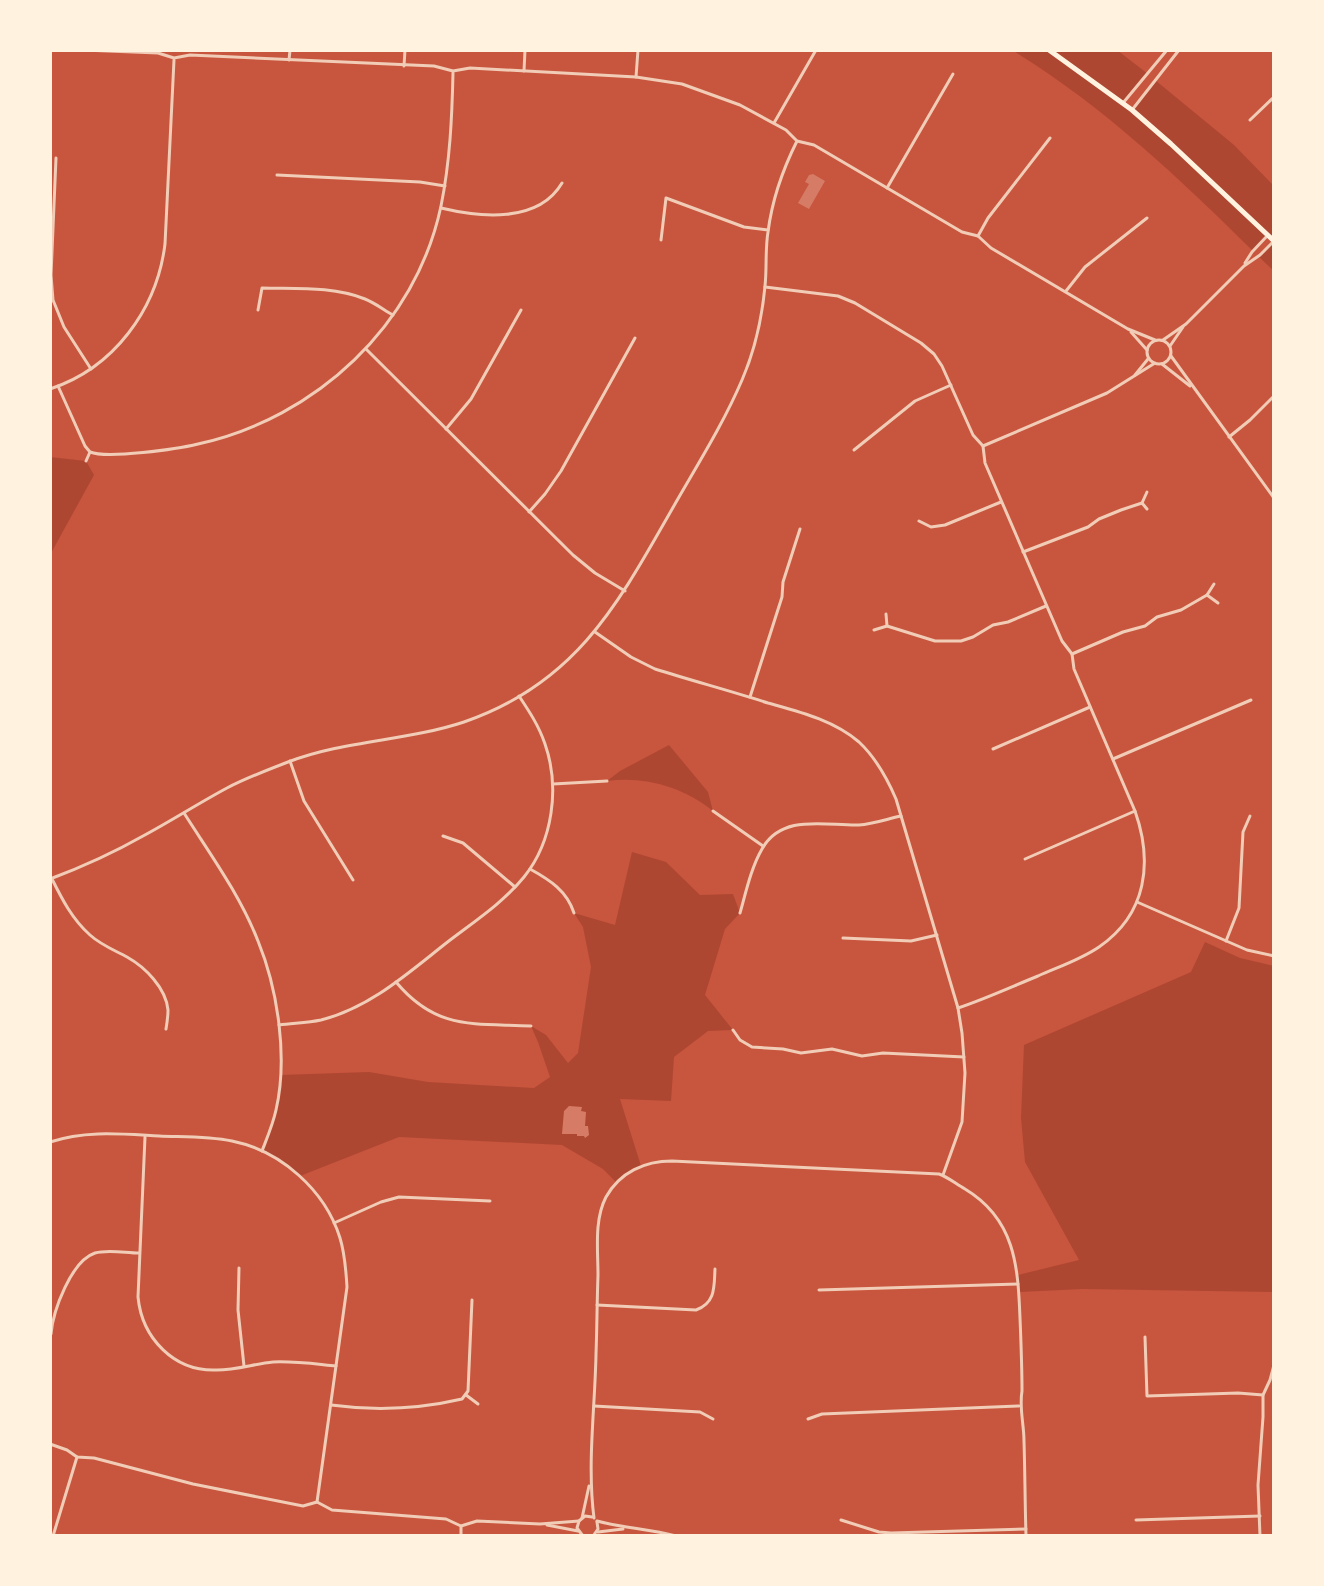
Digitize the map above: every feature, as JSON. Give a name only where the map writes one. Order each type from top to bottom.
[{"type":"main road","points":[[1049,50],[1132,110],[1274,241]]},
{"type":"street","points":[[83,50],[158,53],[174,58],[190,55],[440,67],[453,71],[465,68],[636,77],[682,84],[740,105],[789,131],[797,141],[814,145],[962,232],[978,236],[987,246],[1128,329],[1163,340],[1186,324]]},
{"type":"street","points":[[289,60],[290,50]]},
{"type":"street","points":[[404,66],[405,50]]},
{"type":"street","points":[[524,71],[525,50]]},
{"type":"street","points":[[636,77],[638,50]]},
{"type":"street","points":[[774,123],[816,50]]},
{"type":"street","points":[[1123,103],[1167,50]]},
{"type":"street","points":[[1132,110],[1179,50]]},
{"type":"street","points":[[1163,56],[1170,62]]},
{"type":"street","points":[[50,389],[91,369],[118,346],[138,320],[155,289],[166,230],[174,58]]},
{"type":"street","points":[[58,386],[90,452],[102,455],[209,442],[244,431],[289,410],[321,389],[366,349],[393,315],[425,258],[445,186],[453,71]]},
{"type":"street","points":[[887,188],[953,74]]},
{"type":"street","points":[[1250,120],[1274,97]]},
{"type":"street","points":[[1267,104],[1274,110]]},
{"type":"street","points":[[978,236],[988,218],[1050,138]]},
{"type":"street","points":[[166,1029],[168,1010],[150,976],[134,961],[104,946],[86,932],[67,909],[51,879],[115,851],[233,785],[290,761],[330,749],[415,735],[482,715],[519,696],[564,664],[595,632],[625,591],[736,395],[756,340],[765,287],[768,230],[781,177],[797,141]]},
{"type":"street","points":[[56,158],[51,275],[53,300],[64,327],[91,369]]},
{"type":"street","points":[[277,175],[445,186]]},
{"type":"street","points":[[441,208],[475,215],[522,211],[551,197],[562,183]]},
{"type":"street","points":[[661,240],[666,198],[744,227],[768,230]]},
{"type":"street","points":[[1066,291],[1085,267],[1147,218]]},
{"type":"street","points":[[1244,266],[1268,235]]},
{"type":"street","points":[[1274,241],[1186,324],[1170,346],[1171,356],[1274,498]]},
{"type":"street","points":[[765,287],[832,294],[855,303],[909,335],[940,363],[973,435],[983,446],[985,463],[1001,502],[1064,645],[1072,654],[1074,669],[1142,833],[1145,851],[1143,880],[1136,902],[1118,931],[1096,950],[958,1008]]},
{"type":"street","points":[[258,310],[262,288],[293,289],[346,293],[393,315]]},
{"type":"street","points":[[446,429],[471,399],[521,310]]},
{"type":"street","points":[[1128,329],[1155,363],[1174,371],[1196,391]]},
{"type":"street","points":[[529,512],[561,471],[635,338]]},
{"type":"street","points":[[1147,351],[1155,340]]},
{"type":"street","points":[[1163,340],[1170,346]]},
{"type":"street","points":[[366,349],[583,563],[625,591]]},
{"type":"street","points":[[1162,364],[1171,356]]},
{"type":"street","points":[[1133,378],[1149,357]]},
{"type":"street","points":[[983,446],[1107,393],[1155,363]]},
{"type":"street","points":[[854,450],[915,401],[951,385]]},
{"type":"street","points":[[1229,437],[1274,396]]},
{"type":"street","points":[[86,461],[90,452]]},
{"type":"street","points":[[1023,552],[1142,503],[1147,492]]},
{"type":"street","points":[[919,521],[931,527],[951,524],[1001,502]]},
{"type":"street","points":[[1142,503],[1147,509]]},
{"type":"street","points":[[930,536],[931,527]]},
{"type":"street","points":[[750,697],[800,529]]},
{"type":"street","points":[[1072,654],[1145,626],[1157,617],[1175,613],[1207,595],[1214,584]]},
{"type":"street","points":[[1207,595],[1218,603]]},
{"type":"street","points":[[874,630],[887,626],[935,641],[961,641],[993,625],[1046,606]]},
{"type":"street","points":[[886,614],[887,626]]},
{"type":"street","points":[[595,632],[648,666],[824,721],[852,737],[878,764],[892,789],[901,816],[958,1008],[964,1057],[962,1122],[943,1175]]},
{"type":"street","points":[[279,1025],[320,1020],[366,1002],[484,914],[530,869],[550,820],[553,784],[541,733],[519,696]]},
{"type":"street","points":[[1113,759],[1251,700]]},
{"type":"street","points":[[993,749],[1090,707]]},
{"type":"street","points":[[290,761],[304,801],[353,880]]},
{"type":"street","points":[[553,784],[607,781]]},
{"type":"street","points":[[713,811],[763,846]]},
{"type":"street","points":[[1025,859],[1135,811]]},
{"type":"street","points":[[184,813],[243,910],[270,977],[279,1025],[281,1075],[275,1114],[262,1151]]},
{"type":"street","points":[[740,913],[763,846],[783,830],[801,824],[858,825],[901,816]]},
{"type":"street","points":[[1226,941],[1239,908],[1243,832],[1250,816]]},
{"type":"street","points":[[443,836],[463,843],[515,887]]},
{"type":"street","points":[[530,869],[562,891],[574,913]]},
{"type":"street","points":[[1136,902],[1226,941],[1274,956]]},
{"type":"street","points":[[843,938],[911,941],[937,935]]},
{"type":"street","points":[[396,982],[416,1004],[442,1018],[469,1023],[531,1026]]},
{"type":"street","points":[[733,1030],[740,1040],[752,1047],[801,1053],[832,1049],[862,1056],[883,1053],[964,1057]]},
{"type":"street","points":[[50,1142],[93,1133],[221,1139],[262,1151],[300,1176],[317,1196],[334,1223],[343,1248],[347,1287],[317,1502]]},
{"type":"street","points":[[145,1135],[139,1253],[140,1310],[146,1328],[156,1342],[169,1356],[192,1368],[214,1370],[286,1362],[336,1366]]},
{"type":"street","points":[[594,1535],[598,1526],[590,1483],[598,1219],[606,1197],[633,1170],[651,1162],[672,1161],[943,1175],[973,1194],[996,1217],[1014,1253],[1018,1284],[1022,1391],[1019,1406],[1023,1417],[1026,1536]]},
{"type":"street","points":[[334,1223],[399,1197],[490,1201]]},
{"type":"street","points":[[51,1334],[53,1316],[81,1262],[101,1252],[139,1253]]},
{"type":"street","points":[[239,1268],[238,1310],[244,1366]]},
{"type":"street","points":[[597,1305],[696,1310],[706,1305],[712,1296],[715,1269]]},
{"type":"street","points":[[819,1290],[1018,1284]]},
{"type":"street","points":[[331,1405],[408,1408],[457,1400],[466,1395],[472,1300]]},
{"type":"street","points":[[1145,1337],[1147,1396],[1263,1395]]},
{"type":"street","points":[[1260,1536],[1258,1471],[1263,1395],[1274,1365]]},
{"type":"street","points":[[466,1395],[478,1404]]},
{"type":"street","points":[[594,1406],[700,1412],[713,1419]]},
{"type":"street","points":[[808,1419],[822,1414],[1019,1406]]},
{"type":"street","points":[[50,1444],[77,1457],[94,1458],[150,1474],[303,1506],[317,1502],[332,1510],[446,1519],[461,1526],[477,1521],[540,1524],[588,1516],[626,1529],[676,1536]]},
{"type":"street","points":[[53,1536],[77,1457]]},
{"type":"street","points":[[540,1524],[581,1534],[580,1519],[590,1483]]},
{"type":"street","points":[[1136,1520],[1260,1516]]},
{"type":"street","points":[[841,1520],[891,1533],[1026,1529]]},
{"type":"street","points":[[461,1526],[461,1536]]},
{"type":"street","points":[[594,1535],[626,1529]]},
{"type":"shaded area","points":[[1012,50],[1117,50],[1148,74],[1124,102],[1131,109],[1155,80],[1234,145],[1274,186],[1274,241],[1268,235],[1253,251],[1168,169],[1108,118]]},
{"type":"shaded area","points":[[1274,241],[1274,271],[1258,256]]},
{"type":"shaded area","points":[[50,457],[86,461],[94,475],[50,555]]},
{"type":"shaded area","points":[[669,745],[708,792],[713,811],[689,795],[663,785],[635,780],[607,781]]},
{"type":"shaded area","points":[[632,852],[666,862],[700,895],[733,894],[740,913],[725,929],[705,995],[733,1030],[708,1031],[674,1057],[671,1101],[620,1099],[641,1166],[617,1183],[603,1169],[562,1145],[399,1137],[300,1176],[262,1151],[275,1114],[281,1075],[369,1072],[428,1082],[534,1088],[550,1077],[531,1026],[546,1035],[568,1063],[578,1053],[591,967],[583,927],[574,913],[615,925]]},
{"type":"shaded area","points":[[1205,942],[1240,958],[1274,966],[1274,1292],[1083,1289],[1019,1292],[1018,1275],[1079,1260],[1025,1162],[1021,1118],[1024,1045],[1191,972]]},
{"type":"building","points":[[813,174],[825,181],[809,209],[798,203],[809,184],[805,182]]},
{"type":"building","points":[[569,1106],[582,1107],[581,1111],[586,1112],[585,1126],[588,1126],[589,1135],[585,1138],[577,1134],[562,1134],[564,1111]]}]
